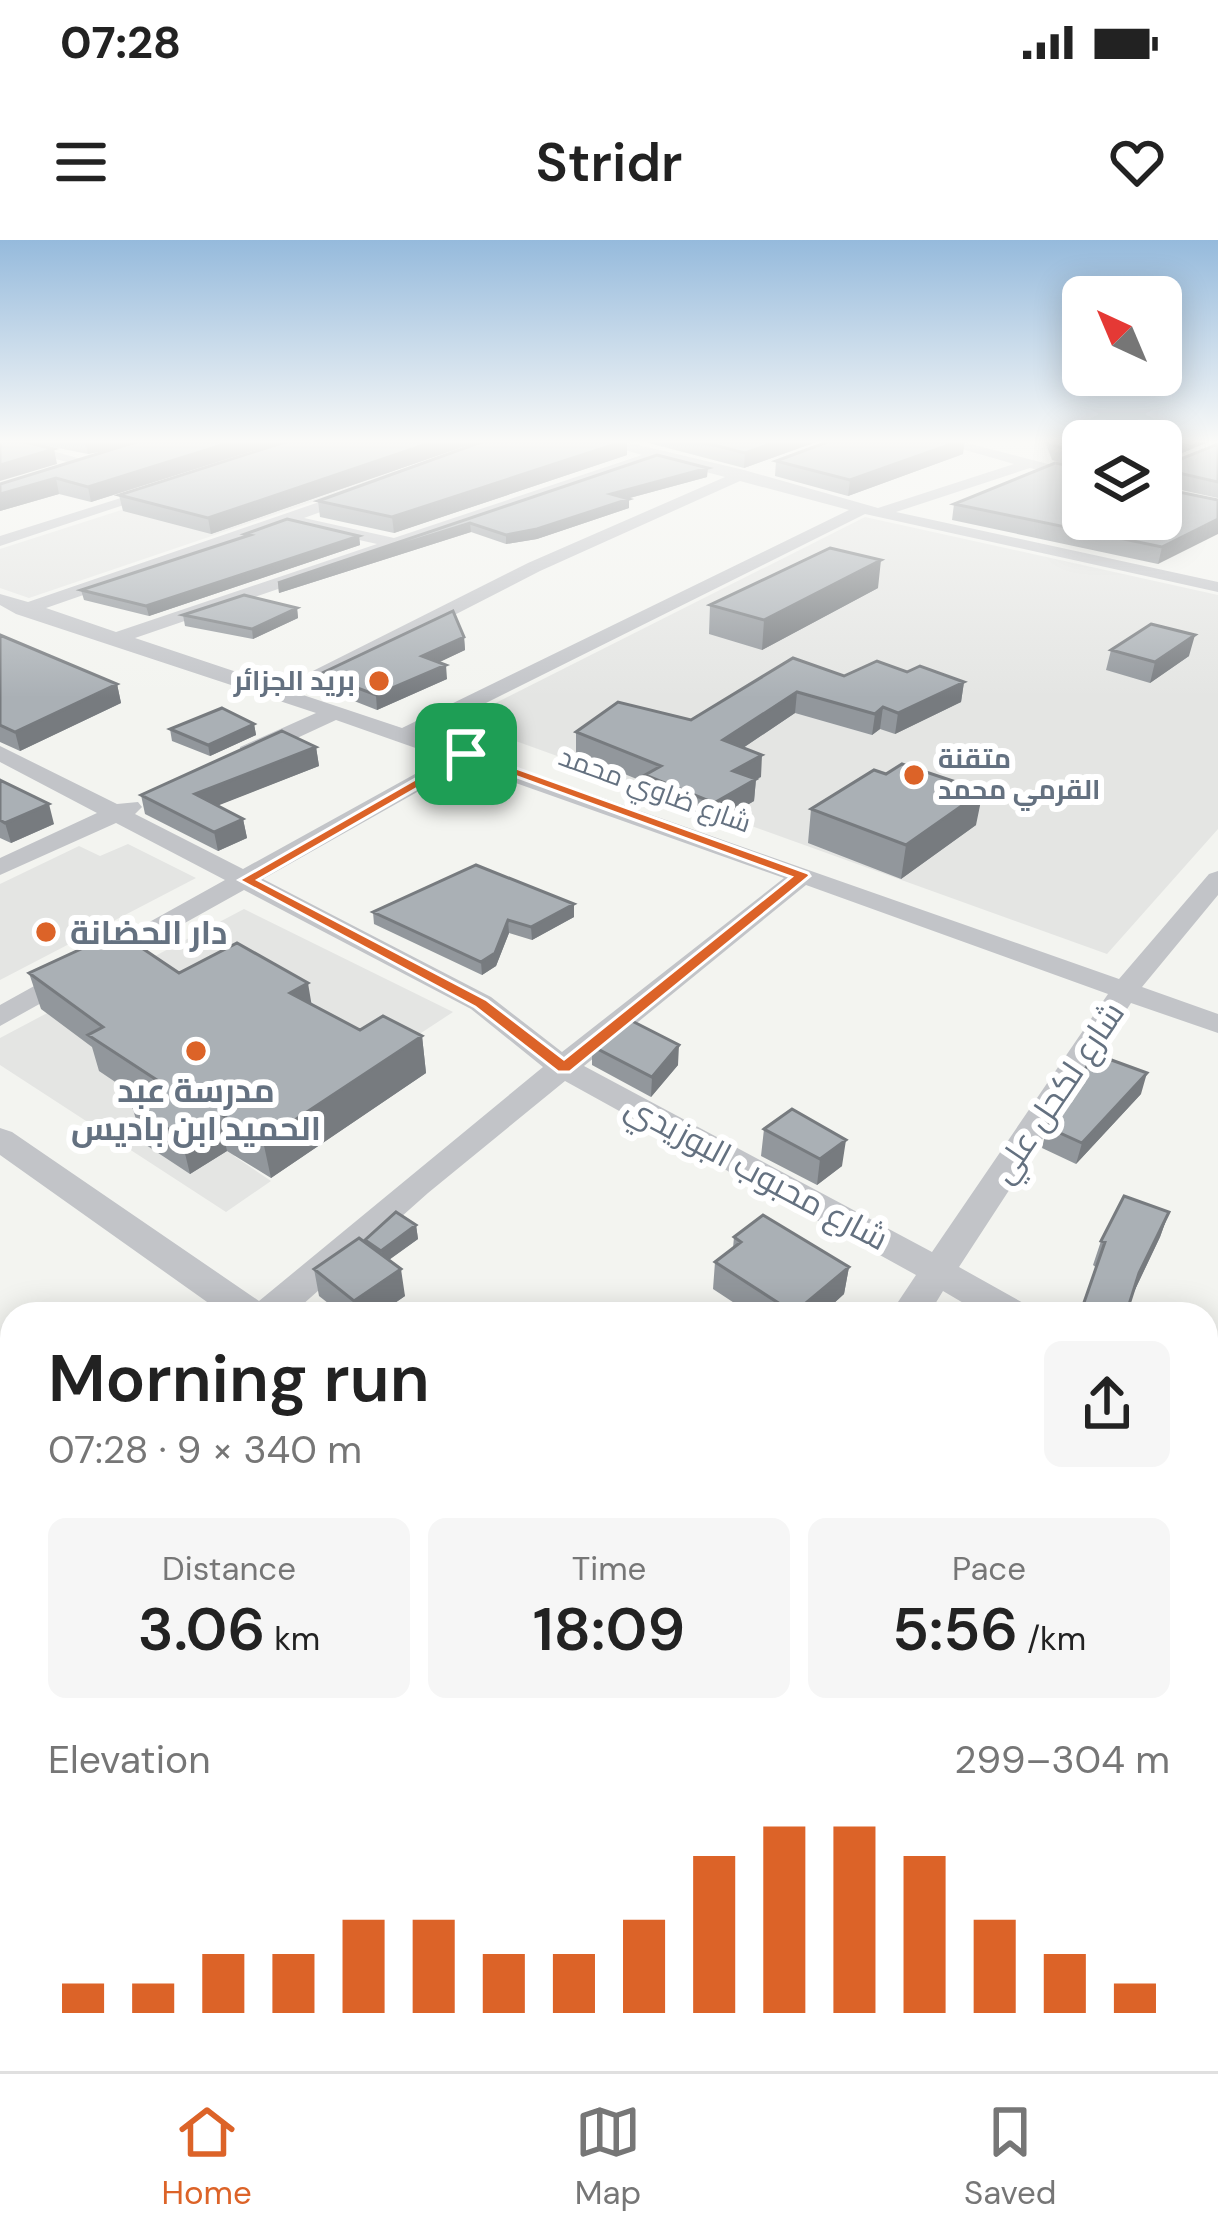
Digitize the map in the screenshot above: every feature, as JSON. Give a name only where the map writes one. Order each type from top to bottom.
[{"type":"street","points":[[0,541],[46,526]]},
{"type":"street","points":[[0,618],[264,526]]},
{"type":"street","points":[[320,526],[391,542]]},
{"type":"street","points":[[116,638],[438,526]]},
{"type":"street","points":[[280,696],[534,567],[626,526]]},
{"type":"street","points":[[406,735],[839,526]]},
{"type":"street","points":[[942,526],[1218,587]]},
{"type":"street","name":"شارع ضاوي محمد","points":[[0,598],[280,696],[466,754],[1218,1024]]},
{"type":"street","points":[[227,762],[334,713]]},
{"type":"street","name":"شارع محبوب البوزيدي","points":[[0,752],[493,1010],[564,1068],[992,1302]]},
{"type":"street","points":[[0,1017],[466,754]]},
{"type":"street","points":[[0,867],[163,792]]},
{"type":"street","points":[[282,1302],[416,1185],[802,876]]},
{"type":"street","name":"شارع لكحل علي","points":[[917,1302],[1125,991],[1218,879]]},
{"type":"street","points":[[0,1138],[234,1302]]},
{"type":"shaded area","points":[[70,526],[240,526],[29,598],[0,588],[0,549]]},
{"type":"shaded area","name":"متقنة القرمي محمد","points":[[846,526],[908,526],[1218,595],[1218,829],[1107,954],[460,721]]},
{"type":"shaded area","name":"دار الحضانة","points":[[128,844],[196,878],[0,980],[0,884],[79,846],[100,856]]},
{"type":"shaded area","name":"مدرسة عبد الحميد ابن باديس","points":[[244,909],[453,1012],[234,1156],[271,1181],[226,1212],[0,1065],[0,1038]]},
{"type":"building","points":[[266,526],[319,526],[359,536],[146,606],[81,590],[250,535],[245,534]]},
{"type":"building","points":[[445,526],[459,526],[278,583]]},
{"type":"building","points":[[480,526],[545,526],[537,529],[506,535]]},
{"type":"building","points":[[1182,526],[1203,526],[1182,537]]},
{"type":"building","points":[[1128,540],[1176,540],[1162,547]]},
{"type":"building","points":[[830,548],[881,560],[764,620],[710,605]]},
{"type":"building","points":[[244,595],[297,608],[252,629],[183,615]]},
{"type":"building","points":[[453,611],[464,637],[422,656],[446,665],[376,695],[320,674]]},
{"type":"building","points":[[1151,624],[1195,635],[1155,662],[1111,650]]},
{"type":"building","points":[[0,635],[117,684],[15,732],[0,725]]},
{"type":"building","points":[[793,658],[844,676],[877,661],[907,672],[920,666],[964,682],[898,713],[883,707],[875,714],[797,692],[723,740],[762,755],[733,771],[756,779],[714,803],[645,775],[661,766],[576,732],[618,702],[691,720]]},
{"type":"building","points":[[222,708],[254,724],[208,745],[170,729]]},
{"type":"building","points":[[282,731],[316,747],[195,794],[243,819],[214,832],[141,795]]},
{"type":"building","points":[[902,764],[983,791],[906,845],[811,809],[874,770],[886,774]]},
{"type":"building","points":[[0,780],[49,804],[5,823],[0,820]]},
{"type":"building","points":[[476,865],[574,904],[531,927],[508,920],[495,953],[481,962],[373,912]]},
{"type":"building","points":[[118,932],[179,973],[237,943],[308,983],[290,993],[360,1030],[383,1016],[422,1036],[263,1141],[219,1113],[181,1137],[132,1106],[166,1086],[88,1035],[103,1027],[29,973]]},
{"type":"building","points":[[630,1020],[679,1045],[652,1077],[592,1046]]},
{"type":"building","points":[[1095,1054],[1147,1073],[1082,1143],[1047,1127]]},
{"type":"building","points":[[792,1109],[846,1140],[820,1159],[764,1129]]},
{"type":"building","points":[[1124,1196],[1169,1212],[1130,1302],[1084,1302],[1105,1242],[1101,1241]]},
{"type":"building","points":[[396,1212],[416,1225],[381,1251],[365,1240]]},
{"type":"building","points":[[763,1215],[849,1267],[807,1302],[777,1302],[715,1262],[741,1242],[734,1237]]},
{"type":"building","points":[[359,1238],[401,1269],[354,1301],[314,1269]]},
{"type":"place","name":"بريد الجزائر","points":[[379,681]]},
{"type":"place","name":"متقنة القرمي محمد","points":[[914,775]]},
{"type":"place","name":"دار الحضانة","points":[[46,932]]},
{"type":"place","name":"مدرسة عبد الحميد ابن باديس","points":[[196,1051]]},
{"type":"route","points":[[466,754],[802,876],[564,1068],[505,1017],[246,880],[466,754]]}]
